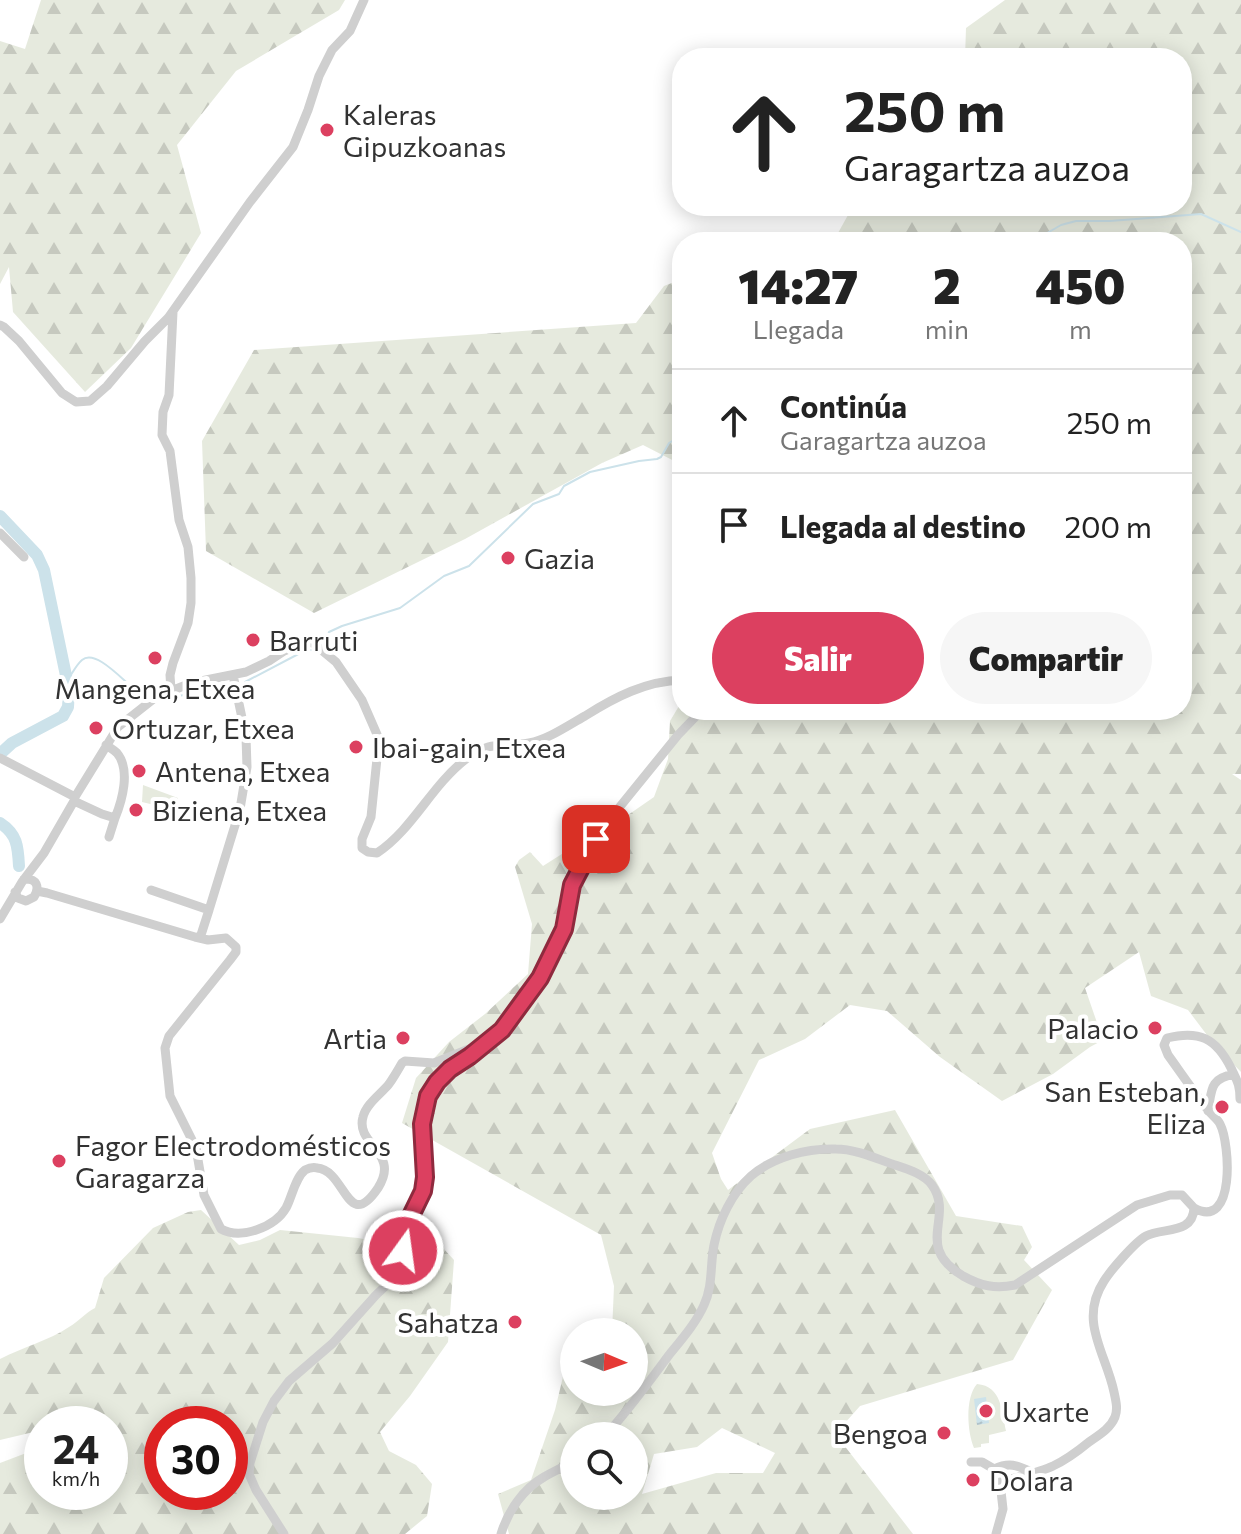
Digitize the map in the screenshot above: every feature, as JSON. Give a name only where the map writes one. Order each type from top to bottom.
[{"type":"street","points":[[0,325],[19,341],[62,393],[76,402],[90,401],[107,386],[174,309],[293,147],[319,76],[332,50],[350,31],[364,0]]},
{"type":"street","points":[[171,690],[170,675],[188,623],[191,591],[190,557],[179,520],[170,451],[162,435],[163,412],[169,395],[174,309]]},
{"type":"street","points":[[0,533],[24,557]]},
{"type":"street","points":[[0,919],[15,892],[44,853],[118,727],[138,709],[171,690],[233,675],[306,642],[313,643],[336,662],[362,700],[379,739],[371,817],[362,839],[362,848],[377,853],[402,831],[441,782],[482,747],[529,743],[553,735],[607,702],[639,688],[672,681]]},
{"type":"street","points":[[200,938],[240,809],[248,765],[246,737],[233,675]]},
{"type":"street","points":[[284,1534],[249,1474],[263,1422],[289,1381],[333,1343],[396,1276],[406,1226],[423,1191],[422,1124],[428,1096],[437,1082],[502,1030],[540,978],[564,929],[572,885],[601,830],[692,720]]},
{"type":"street","points":[[106,745],[117,754],[123,772],[122,797],[109,837]]},
{"type":"street","points":[[1,758],[102,814],[115,818]]},
{"type":"street","points":[[15,892],[18,898],[33,899],[37,891],[35,881],[28,875]]},
{"type":"street","points":[[151,890],[209,910]]},
{"type":"street","points":[[37,891],[208,940],[226,938],[236,947],[236,952],[169,1036],[165,1048],[170,1096],[198,1154],[200,1181],[207,1203],[221,1229],[231,1233],[249,1232],[279,1217],[303,1172],[312,1168],[327,1170],[351,1203],[360,1205],[369,1201],[379,1186],[385,1167],[379,1152],[363,1130],[363,1115],[367,1109],[405,1061],[434,1063],[477,1049]]},
{"type":"street","points":[[617,1422],[644,1389],[705,1302],[719,1226],[735,1194],[751,1176],[780,1158],[837,1149],[922,1176],[932,1185],[938,1198],[937,1246],[947,1265],[976,1283],[1003,1287],[1015,1285],[1137,1205],[1170,1195],[1182,1195],[1202,1212],[1211,1211],[1221,1201],[1227,1188],[1222,1127],[1168,1055],[1165,1041],[1188,1035],[1207,1039],[1222,1052],[1241,1088],[1240,1099]]},
{"type":"street","points":[[1208,1111],[1215,1081],[1234,1074]]},
{"type":"street","points":[[1000,1482],[1045,1469],[1066,1459],[1110,1425],[1116,1405],[1092,1322],[1097,1296],[1112,1270],[1140,1241],[1146,1236],[1181,1228],[1190,1222],[1194,1208]]},
{"type":"street","points":[[971,1462],[982,1462],[994,1469]]},
{"type":"street","points":[[994,1469],[1016,1464],[1031,1472]]},
{"type":"street","points":[[501,1534],[512,1509],[525,1494],[542,1478],[560,1468]]},
{"type":"street","points":[[994,1469],[993,1477],[1000,1482],[1003,1509],[996,1534]]},
{"type":"green space","points":[[41,0],[345,0],[339,10],[236,71],[177,145],[201,233],[131,348],[85,392],[13,312],[9,267],[0,284],[0,41],[25,49]]},
{"type":"green space","points":[[1005,0],[1241,0],[1241,774],[1232,774],[1241,780],[1241,1072],[1213,1043],[1188,1010],[1151,996],[1139,952],[1085,988],[1103,1040],[1053,1074],[1002,1101],[940,1057],[887,1011],[850,1005],[805,1039],[759,1060],[712,1153],[728,1190],[810,1129],[895,1110],[956,1216],[1022,1226],[1032,1247],[1024,1260],[1052,1290],[1013,1360],[860,1406],[837,1432],[833,1431],[913,1534],[509,1534],[498,1494],[531,1480],[560,1389],[560,1406],[648,1406],[648,1318],[613,1318],[614,1286],[601,1235],[402,1123],[416,1078],[449,1042],[528,974],[532,924],[515,867],[519,860],[530,852],[543,866],[576,845],[607,846],[628,815],[654,797],[668,759],[672,718],[1192,720],[1192,232],[839,232],[847,216],[1192,216],[1192,48],[965,48],[966,28]],"holes":[[[560,1422],[648,1422],[648,1474],[654,1454],[697,1447],[722,1428],[775,1453],[763,1473],[716,1473],[648,1492],[648,1510],[560,1510]]]},
{"type":"green space","points":[[672,283],[672,460],[643,445],[602,463],[465,539],[314,613],[206,551],[202,441],[254,350],[636,323],[664,286]]},
{"type":"green space","points":[[143,785],[178,798],[175,810],[142,802]]},
{"type":"green space","points":[[201,1210],[239,1245],[260,1240],[280,1230],[443,1248],[454,1260],[448,1342],[380,1432],[389,1451],[416,1465],[432,1484],[427,1516],[405,1534],[0,1534],[0,1463],[24,1454],[24,1510],[128,1510],[128,1406],[24,1406],[24,1434],[0,1440],[0,1359],[61,1332],[95,1308],[104,1278],[153,1228],[188,1212]]},
{"type":"green space","name":"Uxarte","points":[[977,1384],[996,1395],[1006,1431],[989,1435],[989,1443],[974,1448],[968,1415],[970,1397]]},
{"type":"water","points":[[986,1397],[989,1423],[977,1425],[974,1399]]},
{"type":"waterway","points":[[1192,215],[1201,214],[1241,232]]},
{"type":"waterway","points":[[1049,232],[1076,221],[1175,216]]},
{"type":"waterway","points":[[324,646],[329,632],[400,608],[444,576],[469,566],[533,504],[559,494],[564,486],[590,472],[657,459],[672,441]]},
{"type":"waterway","points":[[0,516],[37,555],[44,570],[69,690],[68,707],[63,716],[12,743],[0,754]]},
{"type":"waterway","points":[[245,682],[306,650],[315,650]]},
{"type":"waterway","points":[[67,681],[82,660],[96,659],[144,696]]},
{"type":"waterway","points":[[169,698],[218,688]]},
{"type":"waterway","points":[[0,823],[16,841],[19,866]]},
{"type":"place","name":"Kaleras Gipuzkoanas","points":[[327,130]]},
{"type":"place","name":"Gazia","points":[[508,558]]},
{"type":"place","name":"Barruti","points":[[253,640]]},
{"type":"place","name":"Mangena, Etxea","points":[[155,658]]},
{"type":"place","name":"Ortuzar, Etxea","points":[[96,728]]},
{"type":"place","name":"Ibai-gain, Etxea","points":[[356,747]]},
{"type":"place","name":"Antena, Etxea","points":[[139,771]]},
{"type":"place","name":"Biziena, Etxea","points":[[136,810]]},
{"type":"place","name":"Palacio","points":[[1155,1028]]},
{"type":"place","name":"Artia","points":[[403,1038]]},
{"type":"place","name":"San Esteban, Eliza","points":[[1222,1107]]},
{"type":"place","name":"Fagor Electrodomésticos Garagarza","points":[[59,1161]]},
{"type":"place","name":"Sahatza","points":[[515,1322]]},
{"type":"place","name":"Uxarte","points":[[986,1411]]},
{"type":"place","name":"Bengoa","points":[[944,1433]]},
{"type":"place","name":"Dolara","points":[[973,1480]]},
{"type":"route","points":[[403,1251],[406,1226],[423,1191],[422,1124],[428,1096],[450,1069],[502,1030],[540,978],[564,929],[572,885],[596,839]]}]
